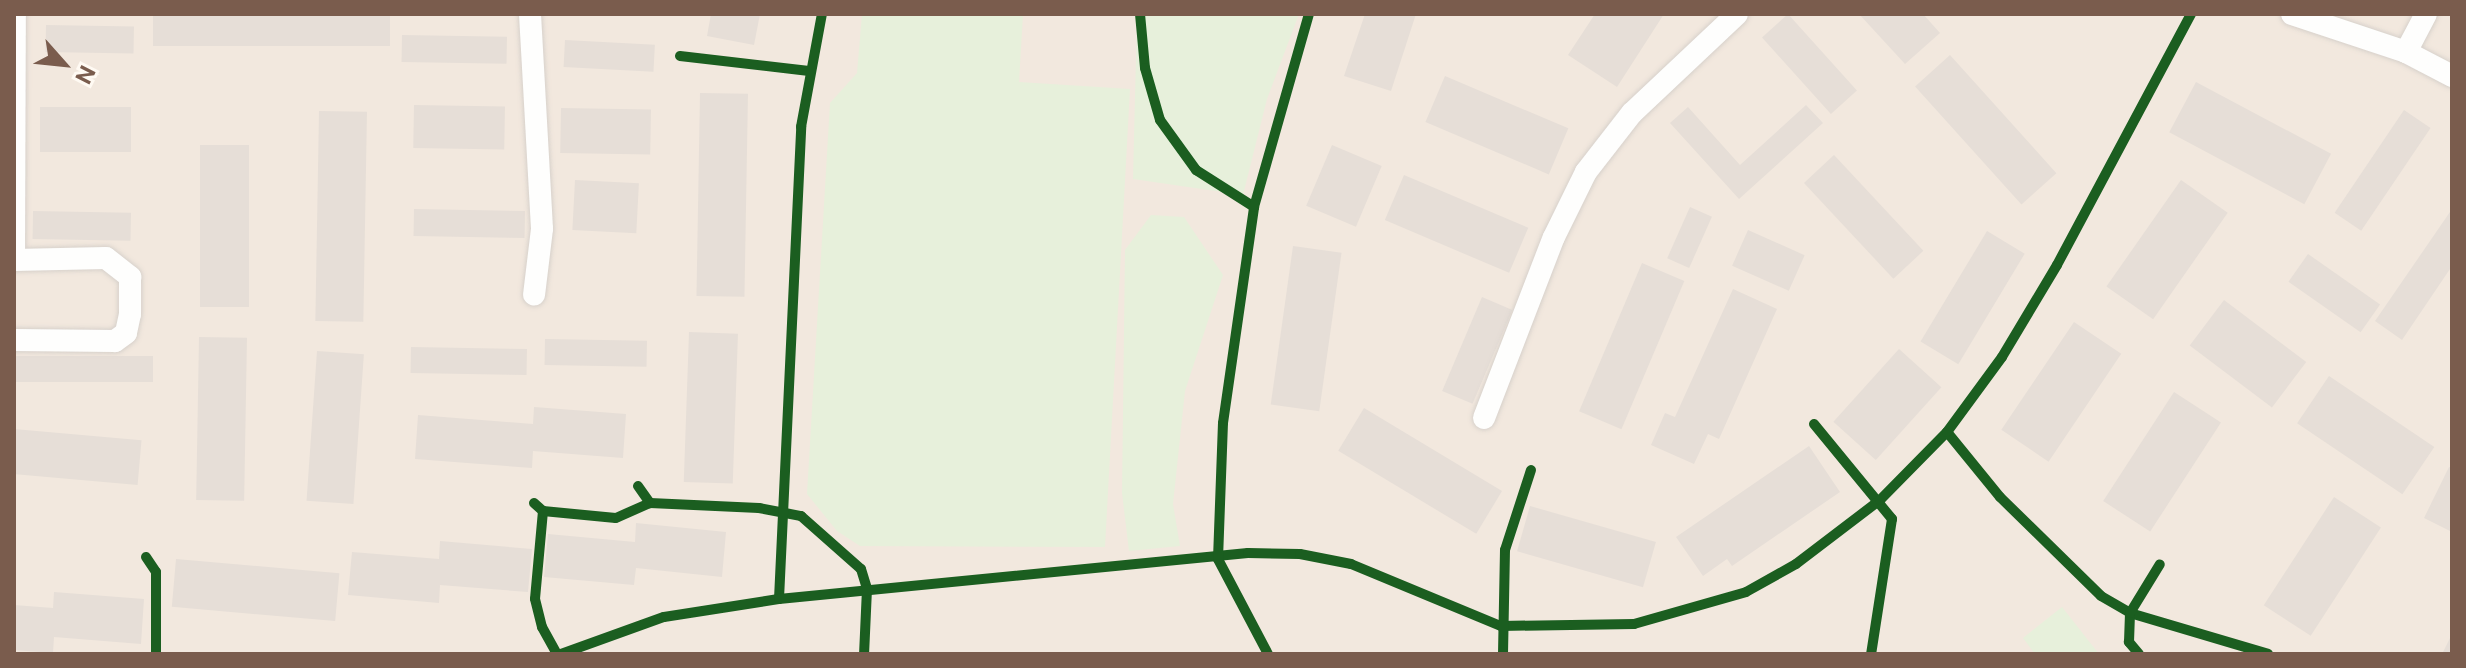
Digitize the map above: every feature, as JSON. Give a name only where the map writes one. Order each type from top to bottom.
[{"type":"street","points":[[14,340],[115,341],[126,333],[130,314],[130,277],[106,258],[14,260],[15,14]]},
{"type":"street","points":[[530,14],[542,229],[534,295]]},
{"type":"street","points":[[1484,418],[1554,237],[1586,172],[1632,113],[1737,14]]},
{"type":"street","points":[[2292,14],[2406,52],[2452,76]]},
{"type":"street","points":[[2406,52],[2426,14]]},
{"type":"shaded area","points":[[14,14],[2452,14],[2452,654],[14,654]]},
{"type":"green space","points":[[862,14],[1023,14],[1019,82],[1130,89],[1105,547],[860,546],[837,531],[807,494],[830,103],[857,73]]},
{"type":"green space","points":[[1137,14],[1299,14],[1267,99],[1243,195],[1133,179]]},
{"type":"green space","points":[[1151,215],[1184,217],[1223,275],[1185,391],[1173,504],[1180,546],[1129,551],[1122,493],[1125,250]]},
{"type":"green space","points":[[2062,607],[2099,654],[2035,654],[2023,638]]},
{"type":"building","points":[[153,14],[390,14],[390,46],[153,46]]},
{"type":"building","points":[[711,14],[760,14],[754,45],[707,36]]},
{"type":"building","points":[[1365,14],[1416,14],[1391,91],[1344,76]]},
{"type":"building","points":[[1595,14],[1664,14],[1617,87],[1568,55]]},
{"type":"building","points":[[1788,14],[1857,91],[1831,114],[1762,37]]},
{"type":"building","points":[[1859,14],[1923,14],[1940,33],[1905,64]]},
{"type":"building","points":[[46,25],[134,27],[134,54],[46,52]]},
{"type":"building","points":[[402,35],[507,37],[507,64],[402,62]]},
{"type":"building","points":[[565,40],[655,45],[653,72],[564,67]]},
{"type":"building","points":[[1950,55],[2056,173],[2021,205],[1915,86]]},
{"type":"building","points":[[1445,76],[1568,128],[1549,174],[1425,122]]},
{"type":"building","points":[[2196,82],[2331,154],[2304,204],[2169,132]]},
{"type":"building","points":[[700,93],[748,94],[744,297],[696,296]]},
{"type":"building","points":[[414,105],[505,107],[504,150],[413,148]]},
{"type":"building","points":[[1806,105],[1823,123],[1739,199],[1670,123],[1688,107],[1740,165]]},
{"type":"building","points":[[40,107],[131,107],[131,152],[40,152]]},
{"type":"building","points":[[561,108],[651,110],[650,155],[560,153]]},
{"type":"building","points":[[2404,110],[2431,128],[2361,231],[2335,213]]},
{"type":"building","points":[[319,111],[367,112],[363,322],[315,321]]},
{"type":"building","points":[[200,145],[249,145],[249,307],[200,307]]},
{"type":"building","points":[[1332,145],[1382,166],[1356,227],[1306,206]]},
{"type":"building","points":[[1834,155],[1923,251],[1893,279],[1804,183]]},
{"type":"building","points":[[1404,175],[1528,228],[1509,273],[1385,220]]},
{"type":"building","points":[[575,180],[639,183],[636,233],[572,230]]},
{"type":"building","points":[[2181,180],[2228,213],[2153,319],[2106,286]]},
{"type":"building","points":[[1690,207],[1712,217],[1689,268],[1667,258]]},
{"type":"building","points":[[414,209],[525,211],[525,238],[414,236]]},
{"type":"building","points":[[2452,209],[2452,266],[2402,340],[2375,321]]},
{"type":"building","points":[[33,211],[131,213],[130,241],[33,239]]},
{"type":"building","points":[[1748,230],[1805,255],[1789,291],[1732,266]]},
{"type":"building","points":[[1987,231],[2025,254],[1958,364],[1921,342]]},
{"type":"building","points":[[1293,246],[1342,253],[1319,411],[1271,404]]},
{"type":"building","points":[[2308,254],[2380,304],[2361,332],[2288,282]]},
{"type":"building","points":[[1642,263],[1684,281],[1621,429],[1579,411]]},
{"type":"building","points":[[1733,289],[1777,309],[1719,439],[1708,434],[1694,464],[1651,445],[1665,413],[1675,417]]},
{"type":"building","points":[[1482,297],[1512,310],[1473,404],[1442,391]]},
{"type":"building","points":[[2224,300],[2306,362],[2272,408],[2190,346]]},
{"type":"building","points":[[2074,322],[2121,354],[2049,462],[2001,430]]},
{"type":"building","points":[[689,332],[738,334],[733,484],[684,482]]},
{"type":"building","points":[[199,337],[247,338],[244,501],[196,500]]},
{"type":"building","points":[[545,339],[647,341],[647,367],[545,365]]},
{"type":"building","points":[[411,347],[527,349],[527,375],[411,373]]},
{"type":"building","points":[[1899,349],[1941,387],[1876,460],[1833,422]]},
{"type":"building","points":[[317,351],[364,354],[353,504],[307,501]]},
{"type":"building","points":[[14,356],[153,356],[153,382],[14,382]]},
{"type":"building","points":[[2329,376],[2434,447],[2402,494],[2297,423]]},
{"type":"building","points":[[2174,392],[2221,422],[2150,532],[2103,501]]},
{"type":"building","points":[[534,407],[626,414],[623,458],[533,451],[532,468],[415,459],[418,415],[533,424]]},
{"type":"building","points":[[1364,408],[1502,491],[1476,534],[1338,451]]},
{"type":"building","points":[[14,429],[142,440],[138,485],[14,474]]},
{"type":"building","points":[[1809,446],[1840,492],[1732,566],[1727,559],[1703,576],[1676,537]]},
{"type":"building","points":[[2449,467],[2452,468],[2452,532],[2424,518]]},
{"type":"building","points":[[2334,497],[2381,527],[2311,636],[2264,605]]},
{"type":"building","points":[[1530,506],[1656,542],[1643,587],[1517,551]]},
{"type":"building","points":[[636,523],[726,532],[722,577],[636,568],[634,585],[544,577],[548,534],[635,542]]},
{"type":"building","points":[[440,541],[532,549],[528,592],[440,585],[439,603],[348,595],[352,552],[439,559]]},
{"type":"building","points":[[176,559],[339,573],[335,621],[172,607]]},
{"type":"building","points":[[54,592],[144,599],[141,644],[54,637],[53,653],[14,650],[14,605],[53,608]]},
{"type":"building","points":[[2452,634],[2452,654],[2442,654]]},
{"type":"cycle path","points":[[779,599],[801,127],[822,14]]},
{"type":"cycle path","points":[[1140,14],[1145,68],[1160,120],[1196,170],[1254,207]]},
{"type":"cycle path","points":[[1268,654],[1218,559],[1223,423],[1254,207],[1309,14]]},
{"type":"cycle path","points":[[561,654],[664,617],[779,599],[1248,553],[1300,554],[1351,564],[1501,626],[1634,624],[1746,592],[1796,564],[1880,500],[1947,432],[2002,357],[2057,265],[2191,14]]},
{"type":"cycle path","points":[[680,56],[809,71]]},
{"type":"cycle path","points":[[1814,424],[1892,519],[1871,654]]},
{"type":"cycle path","points":[[1947,432],[2000,497],[2101,596],[2130,613],[2268,654]]},
{"type":"cycle path","points":[[1503,654],[1505,550],[1531,470]]},
{"type":"cycle path","points":[[638,486],[650,503],[759,508],[801,516],[861,569],[867,589],[864,654]]},
{"type":"cycle path","points":[[534,503],[543,511],[535,599],[542,627],[557,654]]},
{"type":"cycle path","points":[[543,511],[616,518],[650,503]]},
{"type":"cycle path","points":[[146,557],[156,572],[156,654]]},
{"type":"cycle path","points":[[2139,654],[2129,642],[2130,613],[2160,564]]}]
